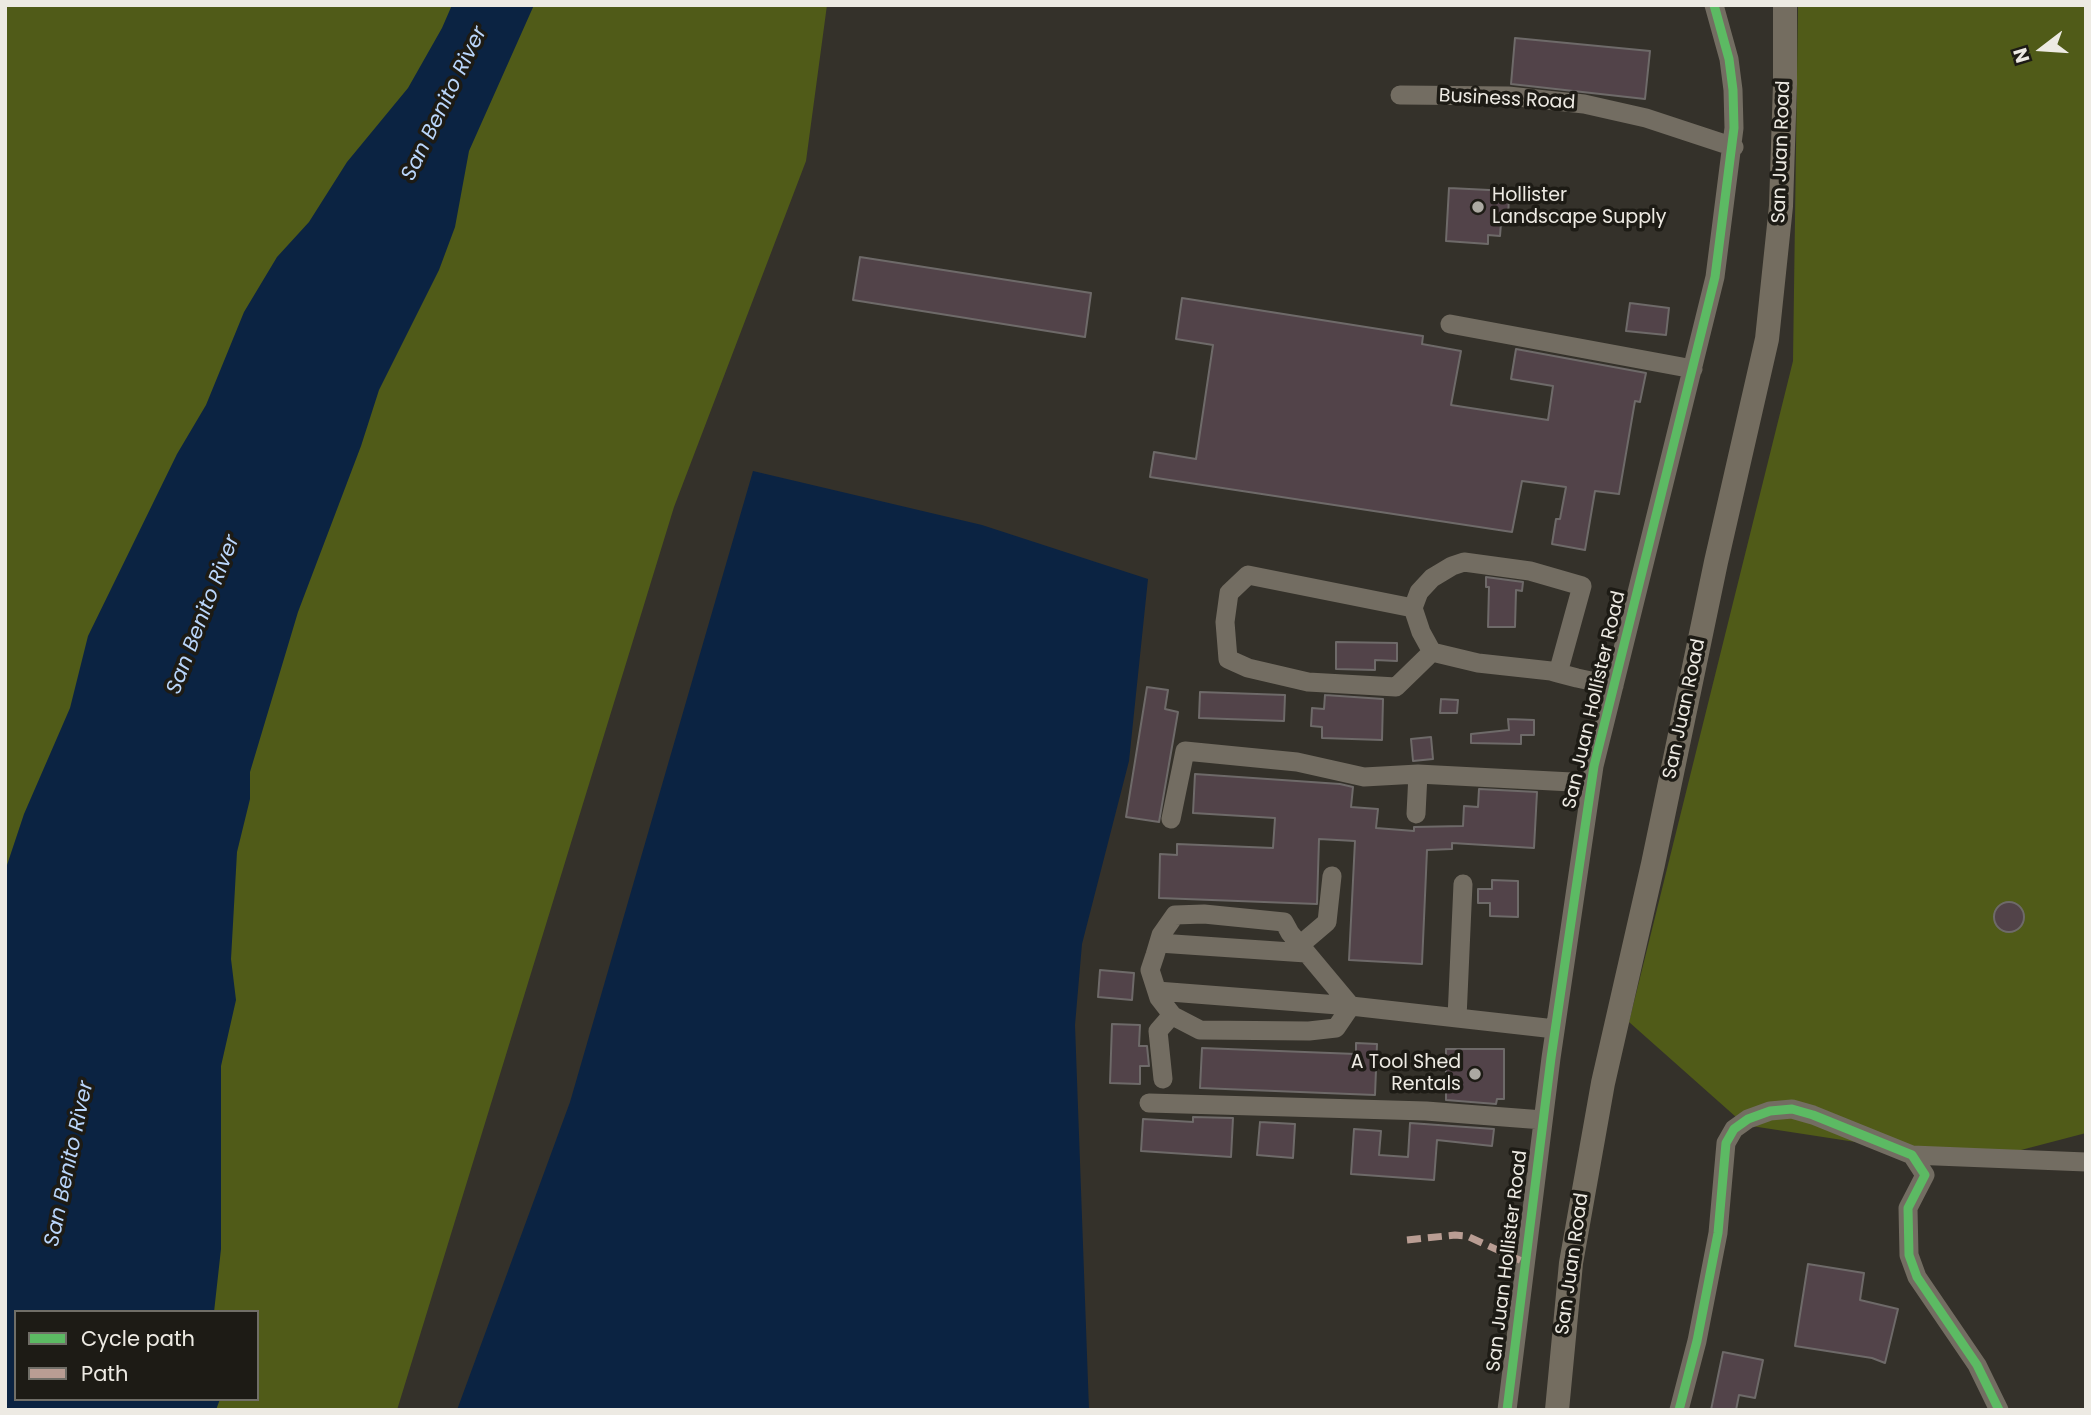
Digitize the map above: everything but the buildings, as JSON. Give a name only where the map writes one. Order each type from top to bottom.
[{"type":"main road","name":"San Juan Road","points":[[1557,1410],[1571,1263],[1603,1083],[1767,339],[1781,206],[1785,5]]},
{"type":"street","name":"San Juan Hollister Road","points":[[1507,1410],[1555,1029],[1591,783],[1716,277],[1734,146],[1733,90],[1714,5]]},
{"type":"street","name":"Business Road","points":[[1400,95],[1508,96],[1584,104],[1646,118],[1734,146]]},
{"type":"street","points":[[1450,324],[1693,369]]},
{"type":"street","points":[[1558,673],[1582,586],[1530,571],[1464,562],[1432,578],[1419,592],[1413,608],[1421,632],[1432,652],[1478,663],[1558,673],[1614,686]]},
{"type":"street","points":[[1413,608],[1248,575],[1229,593],[1225,622],[1228,659],[1248,668],[1308,682],[1396,687],[1432,652]]},
{"type":"street","points":[[1171,819],[1185,751],[1297,762],[1364,777],[1418,774],[1591,783]]},
{"type":"street","points":[[1416,814],[1418,774]]},
{"type":"street","points":[[1303,949],[1327,922],[1332,876]]},
{"type":"street","points":[[1457,1018],[1463,884]]},
{"type":"street","points":[[1204,914],[1284,922],[1351,1006],[1336,1028],[1309,1031],[1200,1030],[1172,1015],[1159,998],[1150,970],[1158,943],[1175,915],[1204,914]]},
{"type":"street","points":[[1158,943],[1303,949]]},
{"type":"street","points":[[1157,991],[1351,1006],[1555,1029]]},
{"type":"street","points":[[1164,1079],[1158,1031],[1172,1015]]},
{"type":"street","points":[[1149,1103],[1426,1111],[1544,1120]]},
{"type":"street","points":[[1679,1410],[1697,1341],[1718,1233],[1726,1143],[1734,1129],[1758,1115],[1791,1109],[1813,1115],[1912,1155],[2086,1162]]},
{"type":"street","points":[[1912,1155],[1926,1175],[1908,1208],[1909,1255],[1917,1278],[1977,1365],[1999,1410]]},
{"type":"green space","points":[[5,5],[827,5],[806,161],[674,507],[397,1410],[5,1410]]},
{"type":"green space","points":[[1798,5],[2086,5],[2086,1133],[1979,1161],[1745,1125],[1629,1022],[1793,361]]},
{"type":"water","name":"San Benito River","points":[[452,5],[534,5],[469,151],[455,227],[439,270],[379,390],[361,446],[298,612],[250,772],[250,799],[237,852],[231,959],[236,1000],[221,1066],[221,1249],[214,1310],[14,1310],[14,1401],[219,1401],[216,1410],[5,1410],[5,871],[24,814],[70,708],[88,636],[177,454],[206,405],[244,312],[277,257],[309,222],[347,162],[408,88]]},
{"type":"water","points":[[753,471],[982,525],[1148,579],[1129,761],[1082,944],[1075,1025],[1089,1410],[457,1410],[570,1102]]},
{"type":"marked path","points":[[1407,1240],[1467,1236],[1526,1263]]},
{"type":"cycle path","points":[[1507,1410],[1551,1058],[1594,766],[1715,277],[1734,128],[1729,59],[1714,5]]},
{"type":"cycle path","points":[[1679,1410],[1697,1341],[1718,1233],[1726,1143],[1734,1129],[1748,1119],[1770,1111],[1792,1109],[1912,1155],[1925,1175],[1908,1208],[1909,1255],[1917,1277],[1977,1365],[1999,1410]]},
{"type":"place","name":"Hollister Landscape Supply","points":[[1478,207]]},
{"type":"place","name":"A Tool Shed Rentals","points":[[1475,1074]]}]
